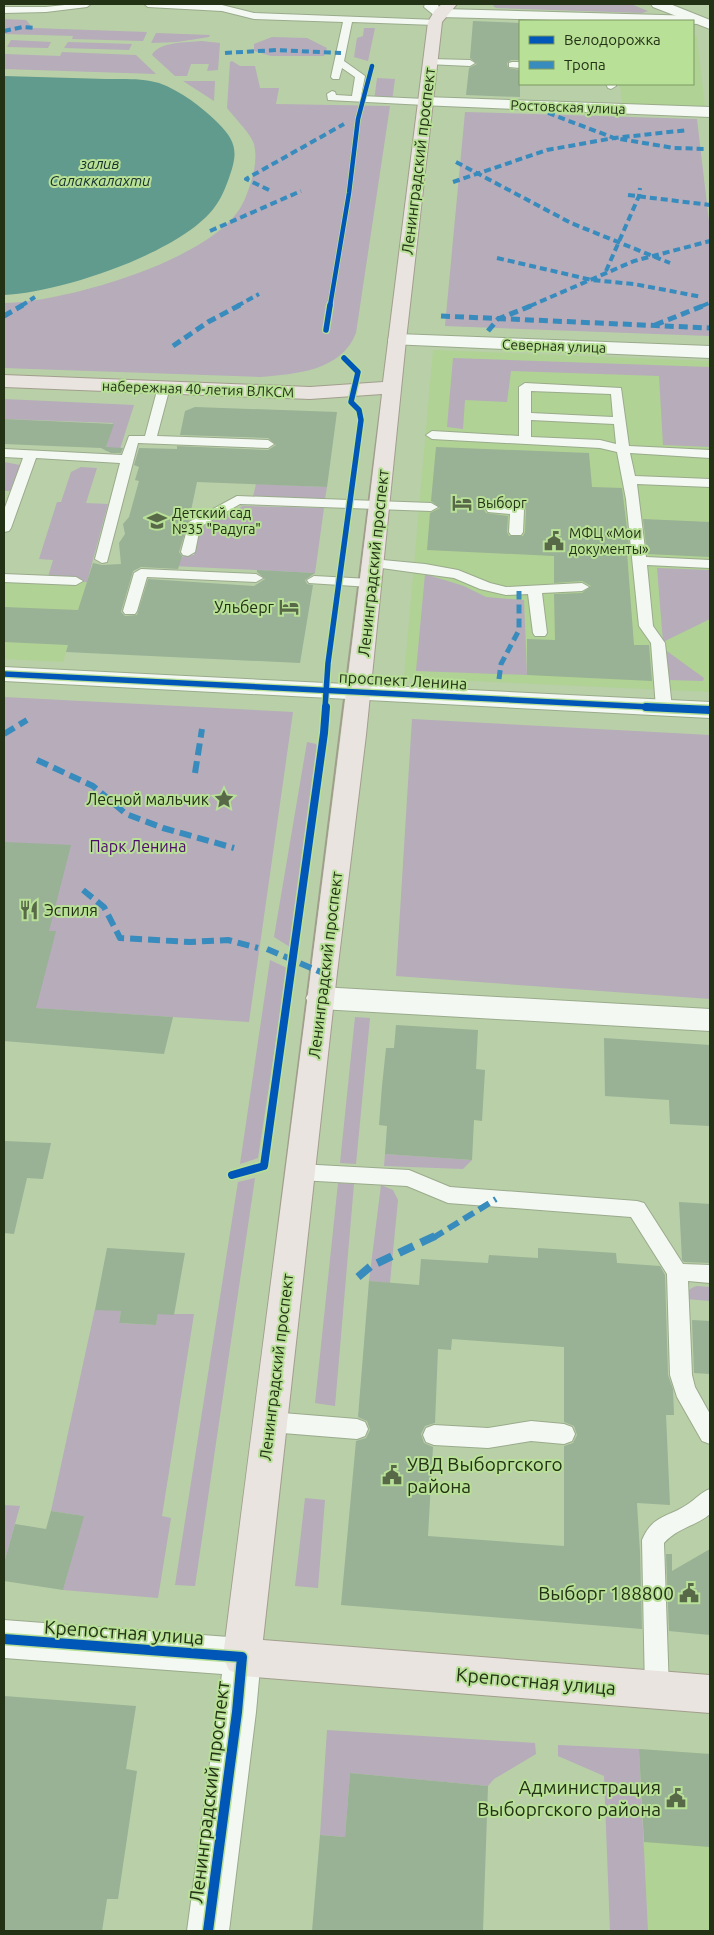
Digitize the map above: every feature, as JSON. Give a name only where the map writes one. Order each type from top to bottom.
[{"type":"main road","name":"Ленинградский проспект","points":[[242,1657],[320,998],[359,692],[425,102],[439,11]]},
{"type":"main road","name":"набережная 40-летия ВЛКСМ","points":[[4,381],[310,394],[392,387]]},
{"type":"main road","name":"Крепостная улица","points":[[242,1657],[352,1664],[710,1694]]},
{"type":"street","points":[[658,4],[706,23],[710,29]]},
{"type":"street","points":[[439,11],[639,20]]},
{"type":"street","name":"Ростовская улица","points":[[425,102],[613,104],[710,112]]},
{"type":"street","name":"Северная улица","points":[[397,340],[710,352]]},
{"type":"street","name":"проспект Ленина","points":[[4,674],[710,710]]},
{"type":"street","points":[[320,998],[710,1020]]},
{"type":"street","name":"Крепостная улица","points":[[4,1639],[242,1657]]},
{"type":"street","name":"Ленинградский проспект","points":[[208,1931],[237,1712],[242,1657]]},
{"type":"lane","points":[[82,4],[87,4]]},
{"type":"lane","points":[[4,10],[39,11],[87,4]]},
{"type":"lane","points":[[148,4],[222,8],[254,16],[348,19],[439,11]]},
{"type":"lane","points":[[336,77],[348,19]]},
{"type":"lane","points":[[339,62],[360,76],[356,99]]},
{"type":"lane","points":[[430,62],[470,63]]},
{"type":"lane","points":[[332,94],[331,98],[425,102]]},
{"type":"lane","points":[[150,440],[164,387]]},
{"type":"lane","points":[[525,440],[525,387],[617,391],[623,449],[630,480],[640,561],[646,626],[658,643],[664,708]]},
{"type":"lane","points":[[525,416],[620,421]]},
{"type":"lane","points":[[432,435],[600,444],[623,449],[710,454]]},
{"type":"lane","points":[[102,559],[133,439],[268,444]]},
{"type":"lane","points":[[4,453],[127,459]]},
{"type":"lane","points":[[4,528],[31,454]]},
{"type":"lane","points":[[630,480],[710,483]]},
{"type":"lane","points":[[188,552],[194,525],[237,500],[431,507]]},
{"type":"lane","points":[[493,509],[517,510],[516,532]]},
{"type":"lane","points":[[640,561],[710,564]]},
{"type":"lane","points":[[314,580],[425,568],[458,574],[485,586],[506,591],[582,587]]},
{"type":"lane","points":[[130,612],[141,573],[256,578]]},
{"type":"lane","points":[[4,578],[76,581]]},
{"type":"lane","points":[[536,590],[540,633]]},
{"type":"lane","points":[[299,1172],[409,1178],[448,1195],[637,1209],[677,1272],[681,1375],[685,1390],[710,1434]]},
{"type":"lane","points":[[677,1272],[710,1274]]},
{"type":"lane","points":[[270,1422],[357,1429]]},
{"type":"lane","points":[[434,1435],[488,1438],[531,1431],[564,1434]]},
{"type":"lane","points":[[657,1691],[653,1540],[660,1530],[670,1522],[694,1513],[710,1499]]},
{"type":"shaded area","points":[[694,36],[697,37],[705,106],[622,104],[620,85],[694,85]]},
{"type":"shaded area","points":[[433,350],[710,361],[710,692],[404,678]]},
{"type":"shaded area","points":[[4,578],[87,582],[63,662],[4,659]]},
{"type":"shaded area","points":[[639,1749],[710,1754],[710,1931],[648,1931]]},
{"type":"green space","points":[[495,4],[631,4],[648,11],[642,13],[496,8],[493,6]]},
{"type":"green space","points":[[4,19],[26,20],[33,28],[147,32],[143,41],[72,39],[73,36],[4,34]]},
{"type":"green space","points":[[364,28],[375,28],[368,61],[354,57],[357,38],[363,36]]},
{"type":"green space","points":[[156,33],[210,35],[209,37],[177,42],[151,43]]},
{"type":"green space","points":[[272,37],[307,38],[327,48],[324,56],[271,56],[254,51],[254,44]]},
{"type":"green space","points":[[11,40],[51,42],[48,48],[7,47]]},
{"type":"green space","points":[[201,41],[220,43],[218,70],[207,71],[209,64],[191,64],[187,76],[175,76],[152,55],[156,50],[167,45]]},
{"type":"green space","points":[[68,42],[132,44],[129,50],[64,48]]},
{"type":"green space","points":[[62,52],[136,55],[156,74],[4,69],[4,54],[60,56]]},
{"type":"green space","points":[[232,61],[240,66],[255,66],[260,88],[279,88],[276,104],[390,106],[356,333],[349,346],[329,363],[316,368],[302,372],[260,377],[4,368],[4,303],[30,301],[62,295],[131,276],[165,262],[196,246],[221,229],[239,210],[245,200],[251,182],[255,154],[254,144],[250,135],[227,108],[230,62]]},
{"type":"green space","points":[[377,78],[395,79],[392,101],[374,101]]},
{"type":"green space","points":[[183,81],[215,81],[214,101]]},
{"type":"green space","points":[[465,112],[697,119],[710,230],[710,336],[445,326]]},
{"type":"green space","points":[[453,358],[710,367],[710,447],[663,445],[659,376],[511,371],[507,402],[465,400],[463,429],[447,427]]},
{"type":"green space","points":[[4,399],[134,405],[120,449],[105,451],[113,423],[4,419]]},
{"type":"green space","points":[[4,462],[20,465],[10,491],[4,491]]},
{"type":"green space","points":[[81,467],[97,468],[86,503],[108,504],[87,582],[47,580],[53,560],[39,559],[57,502],[61,502],[71,472]]},
{"type":"green space","points":[[256,484],[327,487],[325,499],[253,497]]},
{"type":"green space","points":[[243,506],[324,508],[315,573],[173,566],[179,557],[194,555],[199,528]]},
{"type":"green space","points":[[657,568],[710,570],[710,619],[663,642]]},
{"type":"green space","points":[[425,574],[464,586],[486,597],[524,600],[527,675],[416,671]]},
{"type":"green space","points":[[664,649],[704,678],[703,681],[667,680]]},
{"type":"green space","name":"Парк Ленина","points":[[4,697],[293,712],[249,1022],[4,1006]]},
{"type":"green space","points":[[412,719],[710,735],[710,999],[396,976]]},
{"type":"green space","points":[[307,742],[316,744],[319,748],[290,947],[274,937]]},
{"type":"green space","points":[[270,960],[287,968],[258,1158],[240,1164]]},
{"type":"green space","points":[[355,1017],[370,1018],[356,1164],[340,1163]]},
{"type":"green space","points":[[385,1154],[472,1160],[463,1169],[384,1166]]},
{"type":"green space","points":[[255,1178],[195,1586],[175,1585],[238,1182]]},
{"type":"green space","points":[[338,1183],[354,1184],[335,1406],[315,1403]]},
{"type":"green space","points":[[381,1185],[393,1190],[398,1200],[390,1283],[369,1281]]},
{"type":"green space","points":[[697,1286],[710,1287],[710,1301],[686,1299],[689,1290]]},
{"type":"green space","points":[[95,1309],[121,1311],[119,1323],[156,1325],[158,1314],[194,1314],[162,1516],[171,1518],[158,1598],[63,1590],[83,1516],[51,1511]]},
{"type":"green space","points":[[305,1498],[325,1500],[318,1588],[295,1586]]},
{"type":"green space","points":[[4,1505],[20,1506],[4,1563]]},
{"type":"green space","points":[[327,1730],[535,1743],[536,1754],[494,1779],[488,1786],[350,1773],[345,1837],[320,1835]]},
{"type":"green space","points":[[558,1745],[639,1749],[648,1931],[610,1931],[604,1776],[558,1756]]},
{"type":"water","name":"залив Салаккалахти","points":[[4,76],[140,80],[153,81],[167,86],[198,105],[229,136],[234,148],[234,162],[223,194],[214,208],[197,225],[175,240],[147,255],[117,268],[55,287],[27,293],[4,295]]},
{"type":"building","points":[[473,21],[519,23],[519,60],[511,60],[507,63],[508,68],[519,70],[520,97],[466,95],[469,68],[477,64],[470,58]]},
{"type":"building","points":[[195,407],[337,412],[327,487],[197,482],[189,520],[179,552],[182,556],[178,569],[141,567],[133,571],[121,612],[125,616],[137,615],[148,579],[254,586],[265,579],[257,570],[315,573],[305,580],[307,584],[313,585],[300,663],[66,652],[68,645],[4,642],[4,607],[78,610],[93,563],[102,565],[121,564],[119,543],[125,534],[123,524],[129,517],[139,481],[135,480],[139,467],[134,465],[139,448],[177,449],[177,446],[268,450],[276,445],[268,438],[180,435],[185,411]]},
{"type":"building","points":[[4,419],[114,424],[106,447],[123,448],[121,453],[111,453],[101,448],[4,444]]},
{"type":"building","points":[[436,447],[589,453],[592,487],[622,488],[630,553],[627,553],[634,645],[649,645],[652,681],[527,675],[527,639],[555,640],[554,594],[582,593],[591,586],[582,581],[554,583],[554,556],[427,550],[430,513],[440,508],[431,501]],"holes":[[[493,503],[524,506],[526,510],[525,532],[523,536],[509,536],[507,532],[508,516],[486,513],[484,510],[486,505]]]},
{"type":"building","points":[[643,519],[710,522],[710,557],[647,554]]},
{"type":"building","points":[[4,842],[71,845],[49,931],[56,931],[36,1008],[173,1017],[164,1054],[4,1041]]},
{"type":"building","points":[[396,1025],[478,1030],[476,1069],[485,1070],[482,1121],[474,1120],[472,1160],[385,1154],[387,1126],[379,1125],[382,1086],[386,1048],[394,1048]]},
{"type":"building","points":[[604,1038],[710,1045],[710,1126],[670,1124],[669,1100],[605,1096]]},
{"type":"building","points":[[4,1141],[51,1143],[43,1179],[27,1178],[14,1234],[4,1233]]},
{"type":"building","points":[[679,1202],[710,1204],[710,1263],[684,1262],[682,1260]]},
{"type":"building","points":[[107,1248],[185,1253],[174,1315],[158,1314],[156,1325],[119,1323],[121,1311],[95,1310]]},
{"type":"building","points":[[538,1248],[616,1253],[617,1263],[660,1266],[665,1275],[668,1375],[673,1389],[674,1415],[666,1415],[670,1505],[637,1503],[642,1629],[341,1605],[356,1441],[366,1438],[370,1430],[367,1421],[358,1417],[369,1281],[419,1285],[421,1259],[488,1263],[489,1255],[538,1258]],"holes":[[[452,1339],[564,1347],[564,1422],[574,1426],[577,1435],[573,1443],[564,1446],[564,1546],[428,1536],[433,1447],[424,1443],[421,1434],[425,1426],[435,1423],[438,1349],[451,1350]]]},
{"type":"building","points":[[692,1320],[710,1321],[710,1374],[694,1373]]},
{"type":"building","points":[[51,1511],[84,1516],[63,1590],[4,1581],[4,1563],[15,1524],[46,1529]]},
{"type":"building","name":"Выборг 188800","points":[[710,1549],[710,1635],[669,1631],[666,1554],[672,1554],[672,1571]]},
{"type":"building","points":[[4,1696],[136,1706],[126,1769],[137,1771],[118,1899],[107,1899],[102,1931],[4,1931]]},
{"type":"building","name":"Администрация Выборгского района","points":[[639,1749],[710,1754],[710,1847],[644,1842]]},
{"type":"building","points":[[350,1773],[488,1786],[483,1931],[312,1931],[320,1835],[345,1837]]},
{"type":"marked path","points":[[4,31],[23,27],[35,28]]},
{"type":"marked path","points":[[225,53],[277,50],[341,53]]},
{"type":"marked path","points":[[548,113],[614,138],[674,148],[706,149]]},
{"type":"marked path","points":[[269,190],[246,179],[344,124]]},
{"type":"marked path","points":[[453,182],[547,150],[614,138],[688,130]]},
{"type":"marked path","points":[[456,162],[571,223],[670,263]]},
{"type":"marked path","points":[[606,271],[639,196],[640,188]]},
{"type":"marked path","points":[[210,231],[301,191]]},
{"type":"marked path","points":[[628,195],[710,205]]},
{"type":"marked path","points":[[488,331],[498,319],[592,280],[619,266],[664,251],[710,241]]},
{"type":"marked path","points":[[497,258],[592,280],[634,284],[702,297]]},
{"type":"marked path","points":[[173,346],[208,322],[259,294]]},
{"type":"marked path","points":[[4,316],[35,297]]},
{"type":"marked path","points":[[655,325],[709,303]]},
{"type":"marked path","points":[[441,316],[710,328]]},
{"type":"marked path","points":[[499,679],[501,664],[519,630],[519,591]]},
{"type":"marked path","points":[[4,734],[27,720]]},
{"type":"marked path","points":[[195,773],[202,729]]},
{"type":"marked path","points":[[37,760],[93,786],[126,814],[163,828],[234,848]]},
{"type":"marked path","points":[[83,890],[104,907],[120,938],[190,942],[228,940],[258,948]]},
{"type":"marked path","points":[[267,949],[323,973]]},
{"type":"marked path","points":[[358,1277],[371,1266],[424,1243],[496,1199]]},
{"type":"cycle path","points":[[326,330],[349,193],[358,119],[372,66]]},
{"type":"cycle path","points":[[232,1175],[264,1166],[324,733],[328,663],[361,420],[359,410],[351,402],[358,372],[344,358]]},
{"type":"cycle path","points":[[4,674],[710,710]]},
{"type":"cycle path","points":[[4,1639],[242,1657],[237,1712],[208,1931]]},
{"type":"place","name":"Выборг","points":[[462,503]]},
{"type":"place","name":"Детский сад №35 \"Радуга\"","points":[[157,521]]},
{"type":"place","name":"МФЦ «Мои документы»","points":[[554,541]]},
{"type":"place","name":"Ульберг","points":[[289,607]]},
{"type":"place","name":"Лесной мальчик","points":[[224,799]]},
{"type":"place","name":"Эспиля","points":[[29,910]]},
{"type":"place","name":"УВД Выборгского района","points":[[392,1475]]},
{"type":"place","name":"Выборг 188800","points":[[689,1593]]},
{"type":"place","name":"Администрация Выборгского района","points":[[676,1798]]}]
